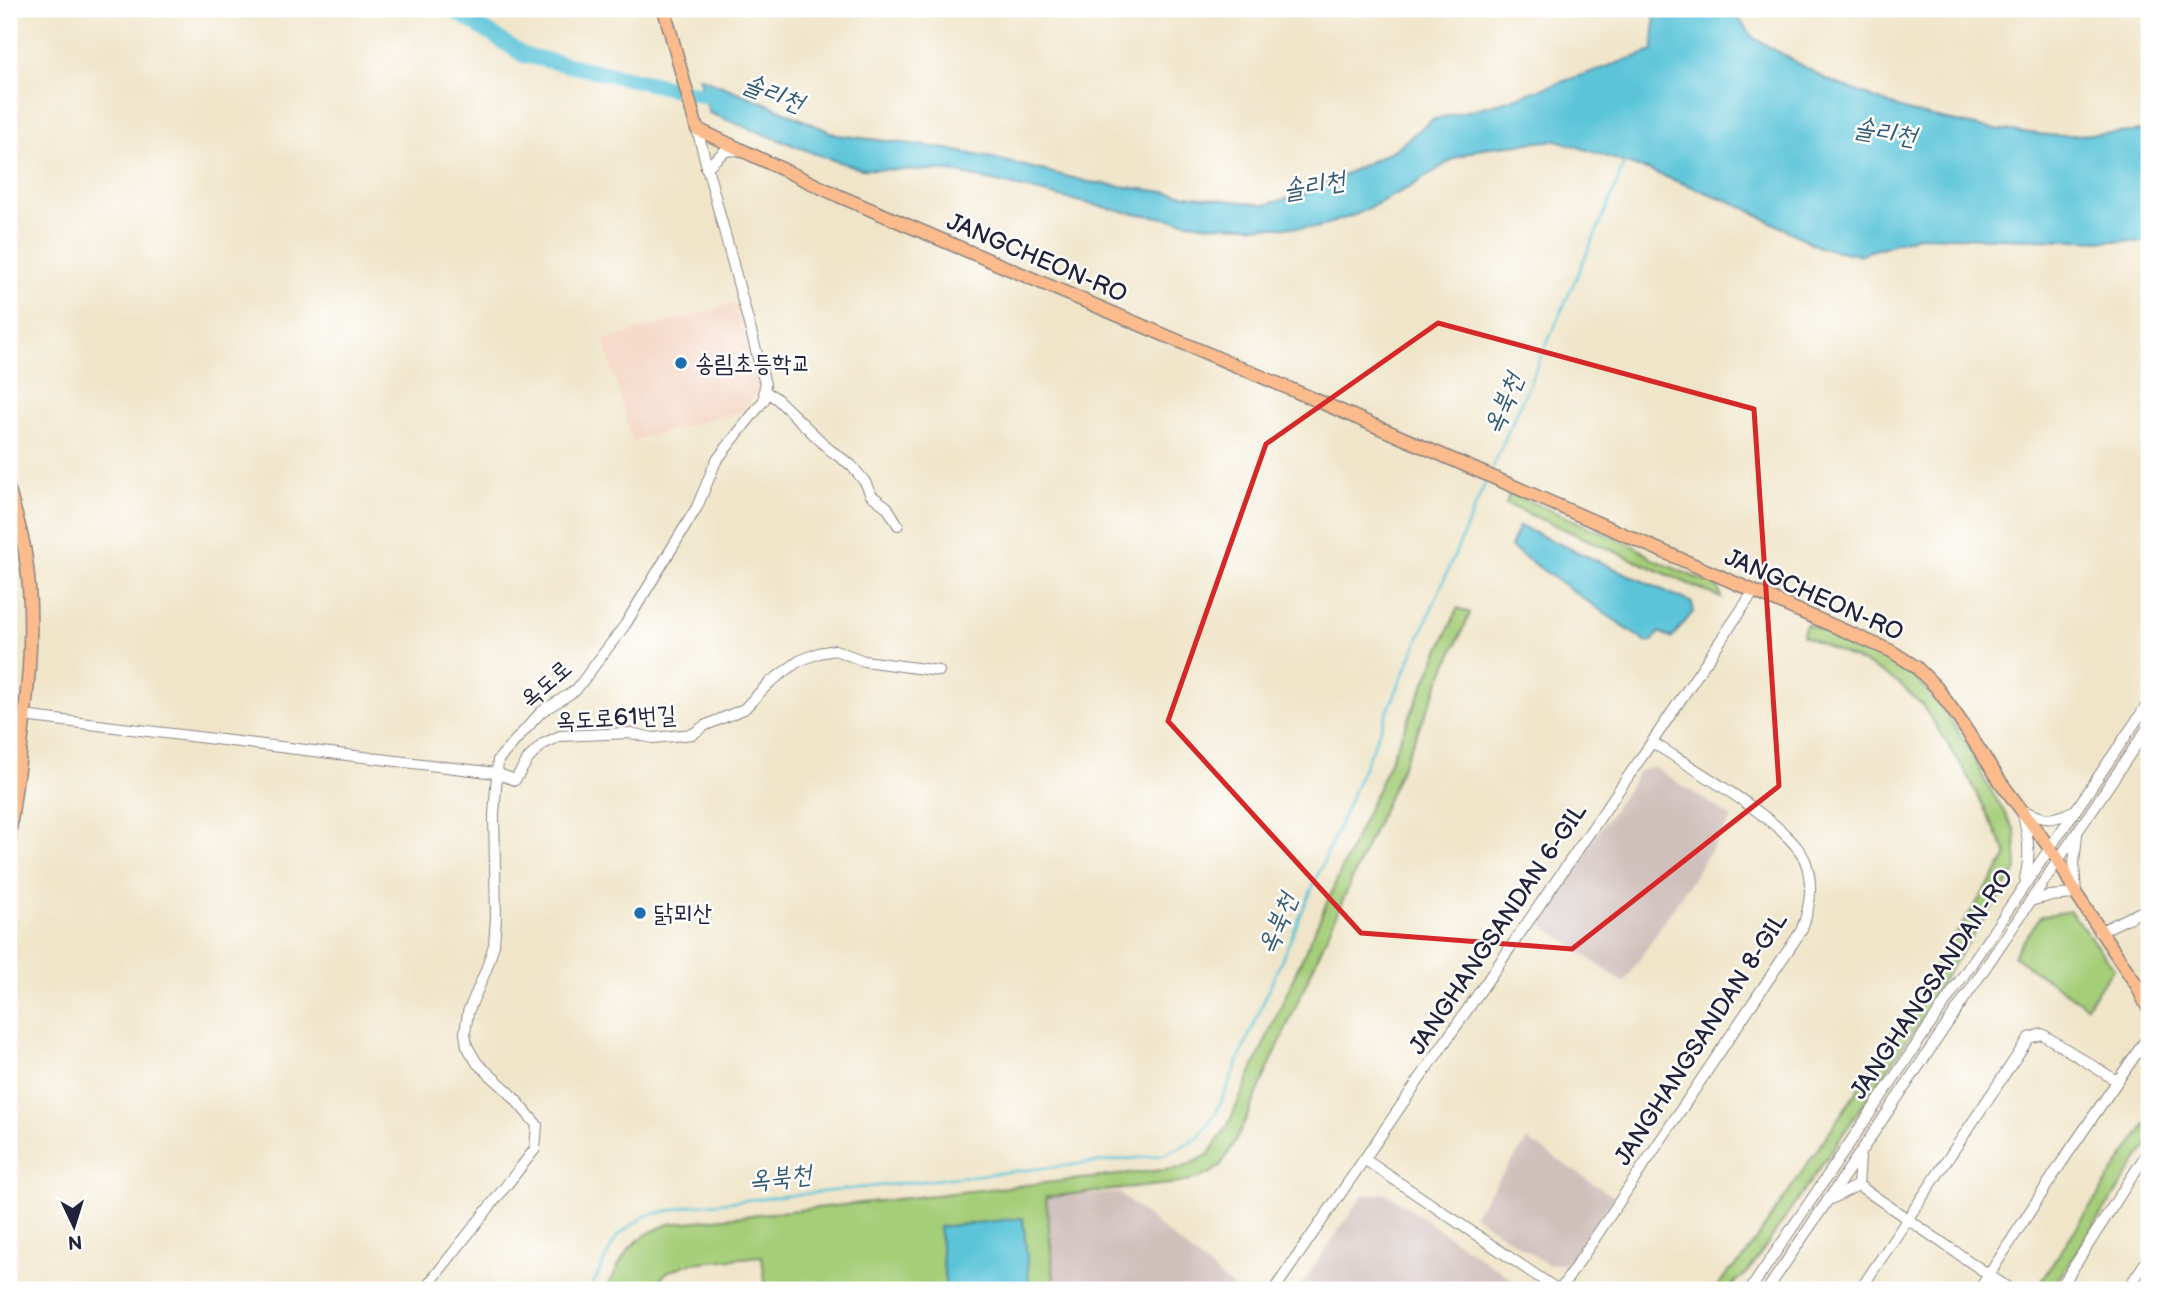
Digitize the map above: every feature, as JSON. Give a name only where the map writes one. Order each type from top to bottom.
[{"type":"main road","points":[[664,9],[696,129]]},
{"type":"main road","name":"JANGCHEON-RO","points":[[696,129],[839,196],[1754,591],[1891,652],[1916,667],[1936,687],[2058,859],[2076,894],[2136,984],[2149,1010]]},
{"type":"main road","points":[[9,490],[25,552],[30,606],[30,660],[9,838]]},
{"type":"street","points":[[696,129],[764,391],[776,398],[830,450],[851,466],[871,495],[887,507],[898,525]]},
{"type":"street","points":[[706,168],[725,151],[740,150]]},
{"type":"street","name":"옥도로","points":[[424,1290],[535,1149],[538,1132],[537,1125],[528,1112],[477,1063],[467,1046],[465,1033],[468,1012],[494,945],[494,815],[498,760],[541,712],[576,690],[625,625],[697,507],[716,461],[764,400],[764,391]]},
{"type":"street","name":"JANGHANGSANDAN 6-GIL","points":[[1274,1290],[1754,591]]},
{"type":"street","name":"옥도로61번길","points":[[496,773],[515,780],[529,758],[543,744],[560,737],[629,733],[653,738],[671,738],[693,734],[704,726],[744,709],[769,683],[799,661],[835,649],[864,662],[939,671]]},
{"type":"street","name":"JANGHANGSANDAN-RO","points":[[1750,1290],[2149,702]]},
{"type":"street","points":[[23,716],[496,773]]},
{"type":"street","name":"JANGHANGSANDAN-RO","points":[[1767,1290],[2149,726]]},
{"type":"street","name":"JANGHANGSANDAN 8-GIL","points":[[1559,1290],[1801,931],[1810,909],[1811,886],[1806,862],[1794,842],[1758,812],[1652,742]]},
{"type":"street","points":[[2022,810],[2042,819],[2059,818],[2077,809]]},
{"type":"street","points":[[2021,890],[2028,867],[2029,843],[2022,810]]},
{"type":"street","points":[[2030,901],[2057,894],[2076,894],[2074,863],[2077,831]]},
{"type":"street","points":[[2099,932],[2149,908]]},
{"type":"street","points":[[1860,1290],[2029,1038],[2042,1034],[2117,1081]]},
{"type":"street","points":[[1979,1290],[2149,1035]]},
{"type":"street","points":[[2059,1290],[2149,1150]]},
{"type":"street","points":[[1858,1185],[1861,1152]]},
{"type":"street","points":[[1364,1159],[1559,1290]]},
{"type":"street","points":[[1858,1185],[2011,1290]]},
{"type":"street","points":[[1828,1201],[1844,1190],[1858,1185]]},
{"type":"street","points":[[2127,1290],[2149,1257]]},
{"type":"highlighted area","points":[[1438,323],[1754,409],[1779,786],[1572,949],[1361,933],[1168,721],[1266,444]]},
{"type":"shaded area","name":"송림초등학교","points":[[735,303],[759,386],[746,410],[632,441],[604,340]]},
{"type":"shaded area","points":[[1654,767],[1732,818],[1624,983],[1537,921],[1640,771]]},
{"type":"shaded area","points":[[1528,1140],[1614,1197],[1569,1263],[1548,1265],[1473,1215]]},
{"type":"shaded area","points":[[1119,1193],[1236,1290],[1055,1290],[1046,1197]]},
{"type":"shaded area","points":[[1386,1193],[1528,1290],[1298,1290],[1363,1195]]},
{"type":"green space","points":[[1510,493],[1636,547],[1652,559],[1718,587],[1721,598],[1506,504]]},
{"type":"green space","points":[[1458,608],[1470,613],[1241,1130],[1220,1166],[1199,1178],[1179,1183],[1046,1197],[1055,1290],[766,1290],[762,1256],[691,1263],[667,1272],[651,1290],[606,1290],[629,1249],[644,1236],[669,1224],[1182,1168],[1208,1155],[1228,1125]]},
{"type":"green space","points":[[1806,624],[1890,660],[1916,679],[1935,699],[1973,755],[1984,779],[2015,830],[2017,870],[1932,996],[1928,1010],[1748,1272],[1736,1281],[1730,1290],[1715,1290],[1728,1272],[1741,1262],[1915,1005],[1919,991],[2008,855],[1964,769],[1922,705],[1900,684],[1870,666],[1802,635]]},
{"type":"green space","points":[[2070,911],[2114,968],[2086,1006],[2013,956],[2041,916]]},
{"type":"green space","points":[[2149,1119],[2149,1143],[2051,1290],[2035,1290]]},
{"type":"water","points":[[1655,9],[1731,9],[1754,38],[1828,80],[1910,112],[1985,128],[2057,136],[2149,131],[2149,242],[1918,236],[1858,255],[1819,247],[1737,204],[1557,140],[1482,148],[1455,158],[1412,186],[1357,214],[1316,228],[1208,225],[1120,211],[950,171],[861,169],[709,113],[699,77],[837,135],[936,147],[1089,182],[1264,205],[1307,193],[1394,150],[1432,120],[1502,102],[1653,51]]},
{"type":"water","points":[[1519,526],[1692,603],[1693,612],[1672,638],[1659,632],[1653,641],[1647,643],[1510,547]]},
{"type":"water","points":[[1023,1218],[1030,1290],[946,1290],[939,1227]]},
{"type":"waterway","name":"솔리천","points":[[452,9],[524,55],[724,102]]},
{"type":"waterway","name":"옥북천","points":[[1490,473],[1625,161]]},
{"type":"waterway","name":"옥북천","points":[[590,1290],[617,1236],[645,1216],[691,1206],[1164,1155],[1198,1138],[1217,1111],[1487,479]]},
{"type":"place","name":"송림초등학교","points":[[681,363]]},
{"type":"place","name":"닭뫼산","points":[[640,913]]}]
